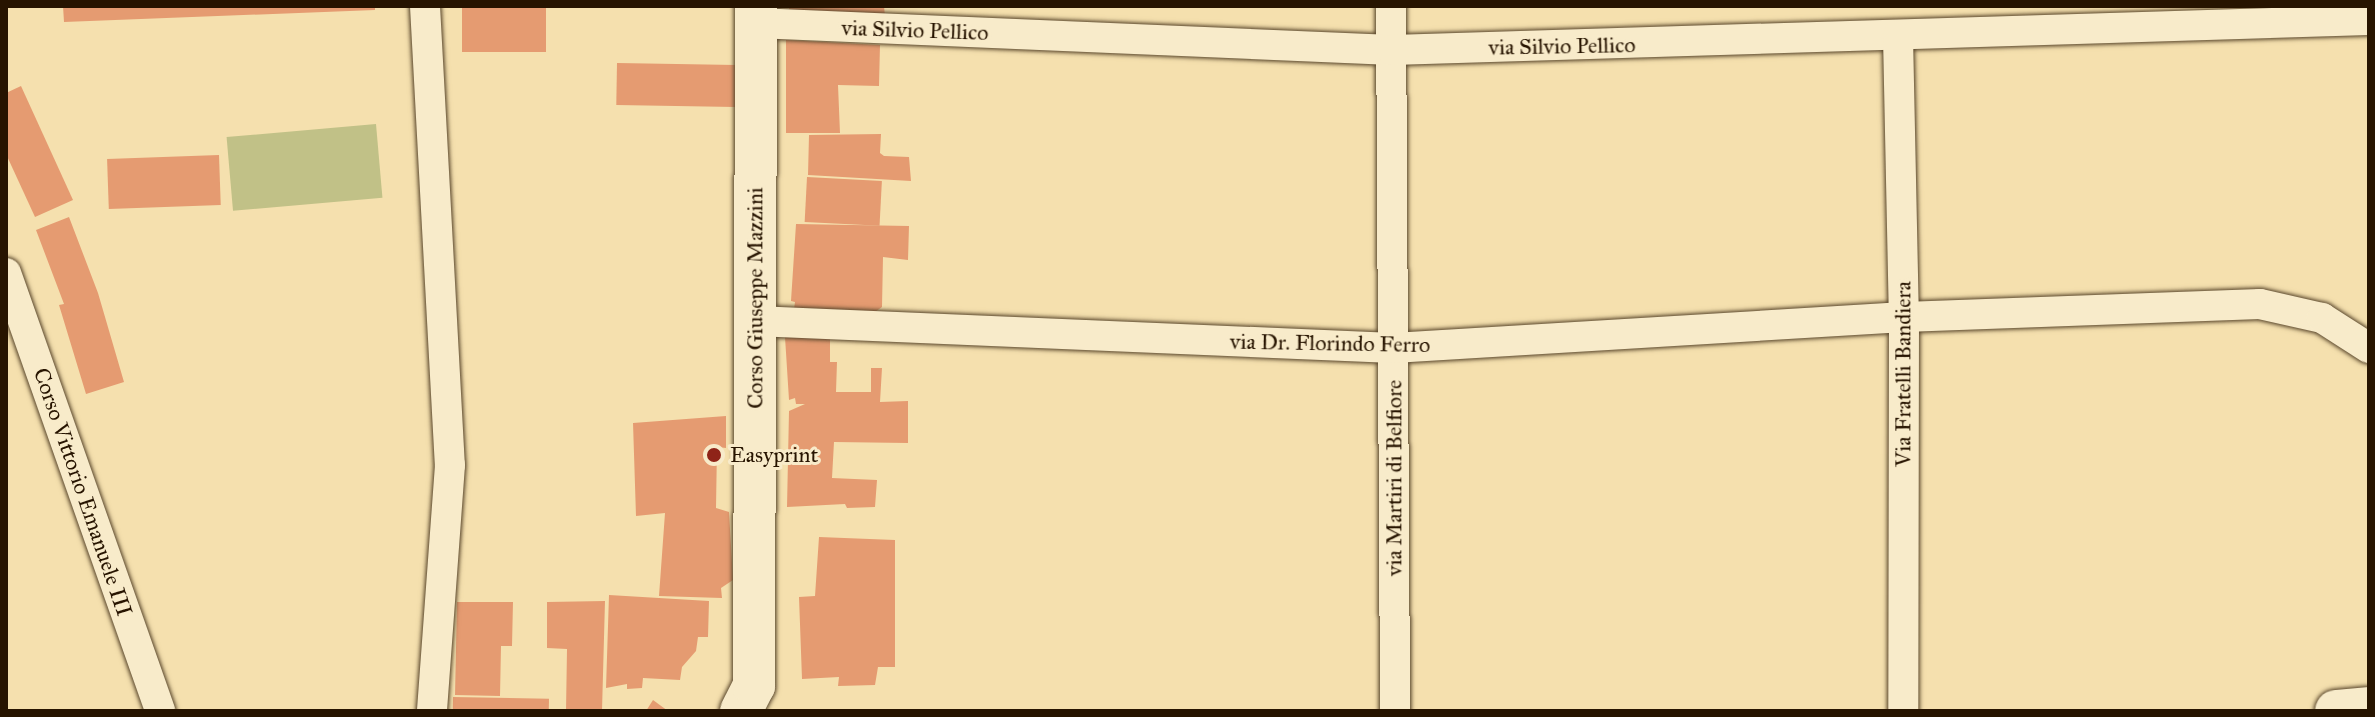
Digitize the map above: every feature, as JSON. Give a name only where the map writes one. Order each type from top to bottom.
[{"type":"street","points":[[425,6],[439,320],[450,465],[432,711]]},
{"type":"street","name":"via Martiri di Belfiore","points":[[1391,6],[1395,711]]},
{"type":"street","name":"via Silvio Pellico","points":[[756,15],[1392,50],[2369,20]]},
{"type":"street","name":"Corso Giuseppe Mazzini","points":[[754,703],[756,15]]},
{"type":"street","name":"Via Fratelli Bandiera","points":[[1898,36],[1904,317],[1903,711]]},
{"type":"street","name":"Corso Vittorio Emanuele III","points":[[6,273],[160,711]]},
{"type":"street","name":"via Dr. Florindo Ferro","points":[[755,321],[1393,348],[1904,317],[2260,304],[2322,318],[2369,348]]},
{"type":"street","points":[[2336,711],[2369,708]]},
{"type":"green space","points":[[376,124],[382,198],[233,211],[227,137]]},
{"type":"building","points":[[63,6],[375,6],[375,10],[64,22]]},
{"type":"building","points":[[462,6],[546,6],[546,52],[462,52]]},
{"type":"building","points":[[789,6],[884,6],[885,16],[789,10]]},
{"type":"building","points":[[786,40],[880,45],[879,86],[838,85],[840,133],[786,133]]},
{"type":"building","points":[[617,63],[736,65],[735,107],[616,105]]},
{"type":"building","points":[[21,86],[73,200],[35,217],[6,154],[6,93]]},
{"type":"building","points":[[881,134],[880,153],[884,156],[909,157],[911,181],[808,175],[809,135]]},
{"type":"building","points":[[219,155],[221,205],[109,209],[107,159]]},
{"type":"building","points":[[807,177],[882,181],[880,226],[805,222]]},
{"type":"building","points":[[69,217],[98,293],[124,382],[86,394],[59,305],[64,304],[36,230]]},
{"type":"building","points":[[796,224],[909,226],[908,260],[883,257],[882,307],[875,312],[794,309],[795,302],[791,301]]},
{"type":"building","points":[[785,337],[830,337],[830,362],[837,362],[836,392],[871,392],[871,368],[882,368],[880,402],[908,401],[908,443],[834,442],[832,478],[877,480],[875,507],[847,508],[845,504],[787,507],[789,411],[805,404],[796,404],[795,398],[789,400]]},
{"type":"building","points":[[726,416],[726,448],[717,447],[716,508],[729,512],[733,580],[721,588],[722,598],[659,596],[665,513],[636,516],[633,423]]},
{"type":"building","points":[[819,537],[895,540],[895,667],[878,667],[875,685],[838,686],[839,677],[802,679],[799,597],[815,596]]},
{"type":"building","points":[[609,595],[709,601],[708,637],[698,637],[696,651],[682,667],[680,680],[643,678],[642,688],[627,689],[627,684],[606,688]]},
{"type":"building","points":[[605,601],[602,711],[566,711],[567,649],[547,648],[547,602]]},
{"type":"building","points":[[457,602],[513,602],[512,646],[501,646],[500,696],[455,695]]},
{"type":"building","points":[[453,697],[549,699],[549,711],[453,711]]},
{"type":"building","points":[[653,700],[668,711],[646,711]]},
{"type":"place","name":"Easyprint","points":[[714,455]]}]
